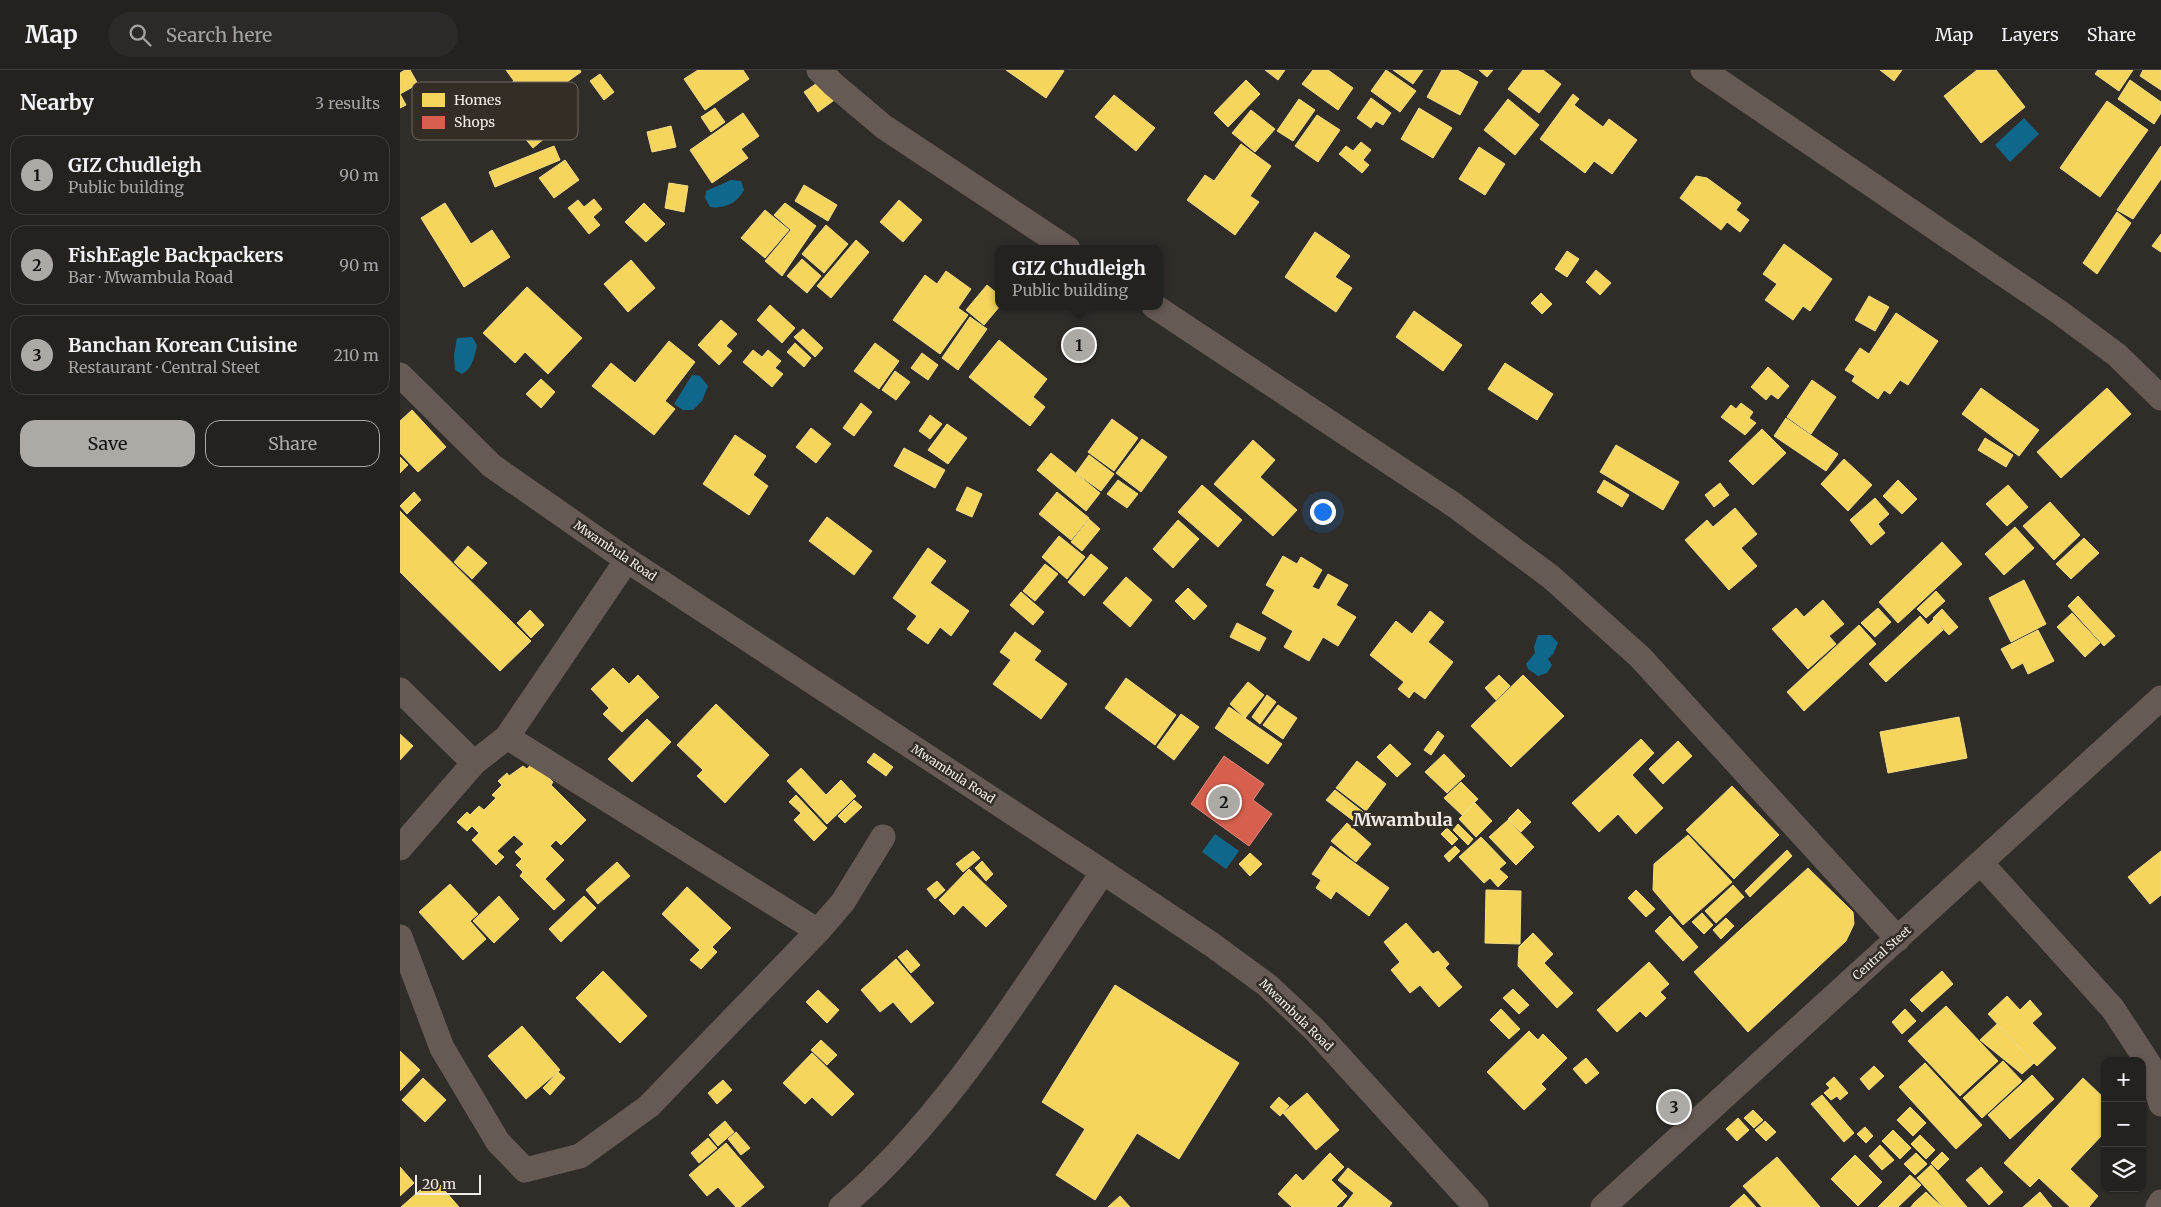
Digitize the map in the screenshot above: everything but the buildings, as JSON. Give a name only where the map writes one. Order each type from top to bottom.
[{"type":"street","points":[[819,70],[884,126],[1062,245]]},
{"type":"street","points":[[1703,70],[2059,312],[2117,355],[2161,398]]},
{"type":"street","points":[[1160,310],[1454,505],[1551,577],[1640,658],[1898,939]]},
{"type":"street","name":"Mwambula Road","points":[[400,375],[492,466],[627,560],[1212,944],[1267,985],[1314,1029],[1476,1207]]},
{"type":"street","points":[[400,848],[474,762],[507,737],[627,560]]},
{"type":"street","points":[[400,690],[474,762]]},
{"type":"street","name":"Central Steet","points":[[1603,1207],[2161,698]]},
{"type":"street","points":[[507,737],[818,931]]},
{"type":"street","points":[[400,938],[442,1048],[498,1142],[525,1170],[580,1156],[649,1106],[818,931],[843,902],[883,837]]},
{"type":"street","points":[[1981,863],[2113,1009],[2149,1064],[2161,1104]]},
{"type":"street","points":[[841,1207],[863,1188],[919,1130],[977,1055],[1103,872]]},
{"type":"street","points":[[2158,1207],[2161,1202]]},
{"type":"water","points":[[2024,118],[2039,134],[2010,162],[1995,145]]},
{"type":"water","points":[[731,180],[741,181],[744,190],[741,195],[734,202],[726,206],[710,207],[705,198],[706,191]]},
{"type":"water","points":[[472,337],[477,345],[474,358],[469,369],[462,374],[455,370],[454,355],[457,338]]},
{"type":"water","points":[[692,375],[700,376],[708,386],[702,401],[693,410],[683,410],[674,404]]},
{"type":"water","points":[[1538,635],[1551,635],[1558,643],[1553,654],[1548,659],[1552,665],[1547,673],[1538,676],[1528,669],[1526,664],[1535,653],[1534,647]]},
{"type":"water","points":[[1215,834],[1239,851],[1226,869],[1202,852]]},
{"type":"place","name":"GIZ Chudleigh","points":[[1079,345]]},
{"type":"place","name":"FishEagle Backpackers","points":[[1224,802]]},
{"type":"place","name":"Banchan Korean Cuisine","points":[[1674,1107]]},
{"type":"district","name":"Mwambula","points":[[1403,820]]}]
